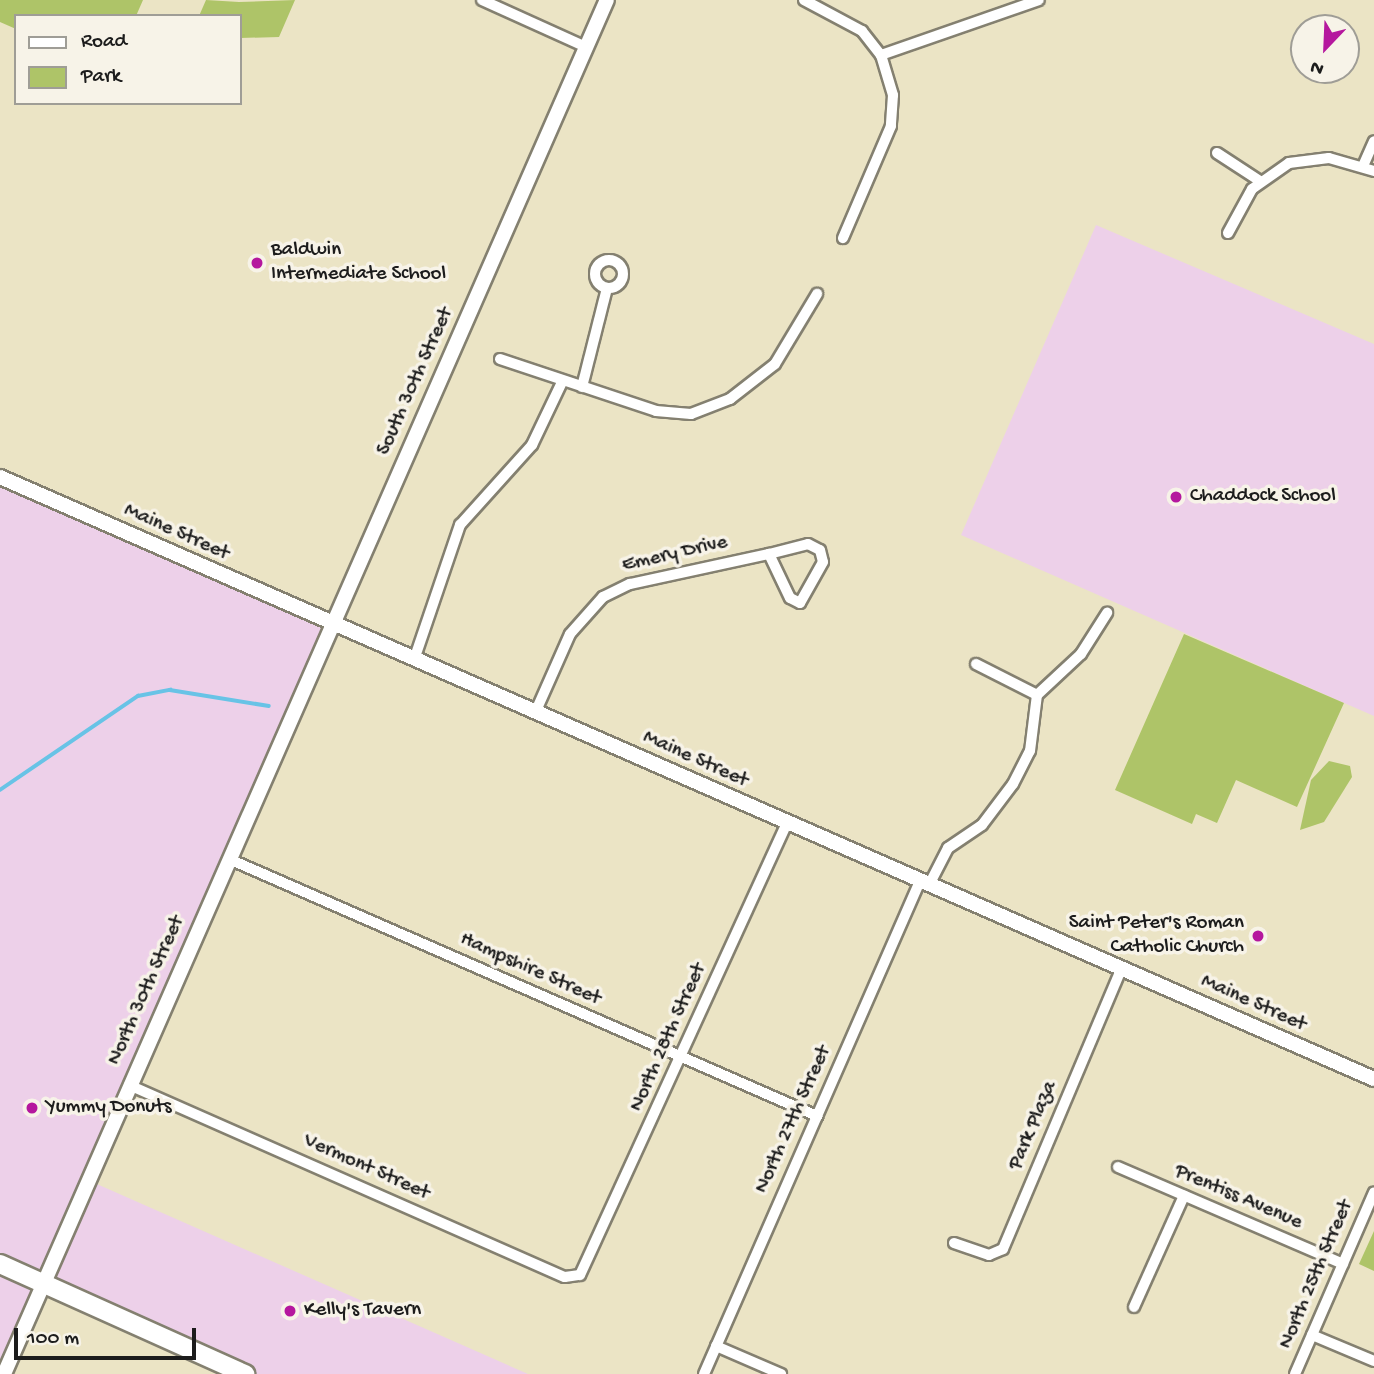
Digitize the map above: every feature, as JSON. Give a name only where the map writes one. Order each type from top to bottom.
[{"type":"main road","points":[[0,1265],[245,1374]]},
{"type":"street","points":[[482,0],[586,47]]},
{"type":"street","name":"South 30th Street","points":[[333,627],[607,0]]},
{"type":"street","points":[[804,0],[851,22],[881,55],[893,95],[891,126],[843,238]]},
{"type":"street","points":[[881,55],[1039,0]]},
{"type":"street","points":[[1228,233],[1260,181],[1301,160],[1329,158],[1369,169],[1374,141]]},
{"type":"street","points":[[1217,153],[1260,181]]},
{"type":"street","points":[[582,387],[607,288]]},
{"type":"street","points":[[500,359],[562,382],[675,414],[710,409],[775,365],[817,294]]},
{"type":"street","points":[[414,660],[460,525],[541,433],[562,382]]},
{"type":"street","name":"Maine Street","points":[[0,477],[333,627],[1374,1080]]},
{"type":"street","name":"Emery Drive","points":[[535,713],[569,634],[603,597],[630,584],[808,544],[820,550],[823,562],[805,601],[790,598],[769,554]]},
{"type":"street","points":[[976,664],[1037,695],[1081,654],[1107,613]]},
{"type":"street","name":"North 30th Street","points":[[4,1374],[333,627]]},
{"type":"street","name":"North 27th Street","points":[[704,1374],[817,1116],[924,883],[948,848],[982,825],[1019,775],[1034,737],[1037,695]]},
{"type":"street","name":"North 28th Street","points":[[587,1268],[787,823]]},
{"type":"street","name":"Hampshire Street","points":[[229,859],[817,1116]]},
{"type":"street","name":"Park Plaza","points":[[954,1243],[989,1255],[1003,1249],[1121,969]]},
{"type":"street","name":"Vermont Street","points":[[129,1085],[565,1277],[587,1268]]},
{"type":"street","name":"Prentiss Avenue","points":[[1118,1167],[1343,1264]]},
{"type":"street","name":"North 25th Street","points":[[1295,1374],[1374,1192]]},
{"type":"street","points":[[1134,1307],[1184,1196]]},
{"type":"street","points":[[1312,1335],[1374,1361]]},
{"type":"street","points":[[716,1346],[780,1374]]},
{"type":"shaded area","name":"Chaddock School","points":[[1096,225],[1374,344],[1374,716],[961,535]]},
{"type":"shaded area","points":[[0,472],[335,620],[90,1181],[528,1374],[245,1374],[46,1284],[0,1374]]},
{"type":"green space","points":[[0,0],[143,0],[137,14],[14,14],[14,28],[0,22]]},
{"type":"green space","points":[[206,0],[295,0],[279,37],[242,38],[242,14],[200,14]]},
{"type":"green space","points":[[1184,634],[1344,703],[1297,807],[1236,780],[1217,823],[1196,814],[1192,824],[1115,790]]},
{"type":"green space","points":[[1329,761],[1350,766],[1352,777],[1324,822],[1300,830],[1311,780]]},
{"type":"green space","points":[[1374,1231],[1374,1271],[1359,1264]]},
{"type":"waterway","points":[[0,790],[138,696],[170,690],[269,706]]},
{"type":"place","name":"Baldwin Intermediate School","points":[[257,263]]},
{"type":"place","name":"Chaddock School","points":[[1176,497]]},
{"type":"place","name":"Saint Peter's Roman Catholic Church","points":[[1258,936]]},
{"type":"place","name":"Yummy Donuts","points":[[32,1108]]},
{"type":"place","name":"Kelly's Tavern","points":[[290,1311]]}]
